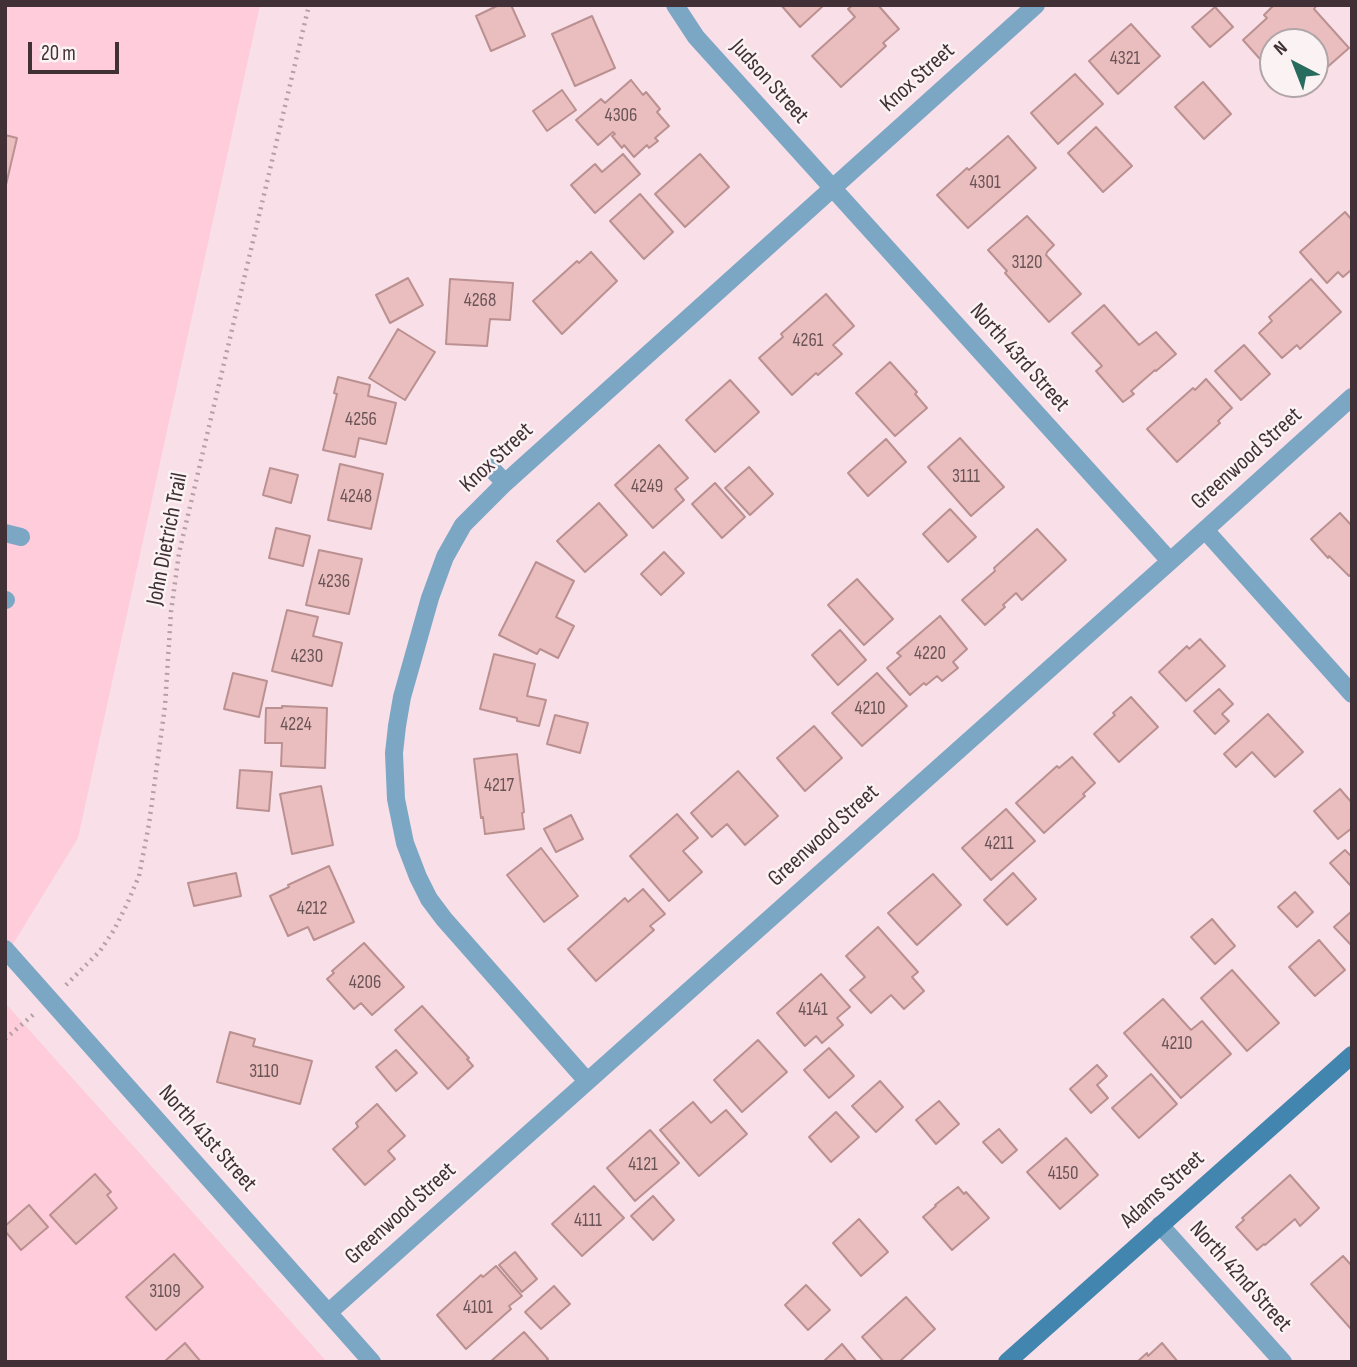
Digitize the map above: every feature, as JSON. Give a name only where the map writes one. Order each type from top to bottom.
[{"type":"main road","name":"Adams Street","points":[[1007,1362],[1351,1059]]},
{"type":"street","name":"Judson Street","points":[[675,5],[696,37],[832,188]]},
{"type":"street","name":"Knox Street","points":[[587,1081],[444,919],[429,899],[405,843],[396,799],[394,753],[397,726],[402,697],[429,597],[445,557],[463,525],[505,483],[1036,5]]},
{"type":"street","name":"North 43rd Street","points":[[832,188],[1170,561]]},
{"type":"street","name":"Greenwood Street","points":[[329,1312],[1352,397]]},
{"type":"street","points":[[491,467],[505,483]]},
{"type":"street","points":[[1205,530],[1352,694]]},
{"type":"street","name":"North 41st Street","points":[[5,949],[372,1362]]},
{"type":"street","name":"North 42nd Street","points":[[1160,1225],[1283,1362]]},
{"type":"path","name":"John Dietrich Trail","points":[[5,1039],[100,951],[127,905],[139,876],[165,706],[171,612],[179,553],[309,5]]},
{"type":"shaded area","points":[[5,5],[260,5],[78,838],[5,957]]},
{"type":"shaded area","points":[[5,1003],[327,1362],[5,1362]]},
{"type":"building","points":[[499,5],[511,5],[525,36],[491,51],[476,16]]},
{"type":"building","points":[[781,5],[824,5],[800,27]]},
{"type":"building","points":[[853,5],[878,5],[899,29],[883,43],[886,46],[841,87],[812,56],[855,17],[848,9]]},
{"type":"building","points":[[1274,5],[1317,5],[1314,9],[1349,48],[1329,66],[1329,28],[1259,28],[1259,58],[1243,40],[1267,18],[1264,15]]},
{"type":"building","points":[[1215,7],[1233,27],[1210,47],[1192,27]]},
{"type":"building","points":[[592,16],[615,68],[575,86],[552,34]]},
{"type":"building","points":[[1131,24],[1160,56],[1118,94],[1089,61]]},
{"type":"building","points":[[1075,74],[1103,104],[1058,144],[1031,113]]},
{"type":"building","points":[[631,80],[643,95],[646,92],[669,126],[655,138],[658,141],[649,148],[647,145],[634,157],[624,145],[622,148],[612,136],[615,134],[613,132],[598,145],[576,120],[601,99],[605,103]]},
{"type":"building","points":[[1203,82],[1231,114],[1204,139],[1175,107]]},
{"type":"building","points":[[562,90],[576,110],[547,131],[533,111]]},
{"type":"building","points":[[1096,127],[1132,166],[1103,192],[1068,153]]},
{"type":"building","points":[[5,135],[17,138],[5,189]]},
{"type":"building","points":[[1008,136],[1036,168],[968,228],[937,195]]},
{"type":"building","points":[[623,154],[640,174],[595,213],[571,185],[595,164],[602,172]]},
{"type":"building","points":[[700,154],[729,187],[685,227],[655,194]]},
{"type":"building","points":[[640,194],[673,232],[644,259],[610,221]]},
{"type":"building","points":[[1345,212],[1352,220],[1352,273],[1350,271],[1343,277],[1338,272],[1327,283],[1300,252]]},
{"type":"building","points":[[1027,216],[1054,245],[1046,255],[1081,294],[1049,322],[988,250]]},
{"type":"building","points":[[591,252],[617,281],[562,334],[533,301],[577,261],[579,263]]},
{"type":"building","points":[[408,278],[423,305],[390,323],[376,295]]},
{"type":"building","points":[[450,279],[513,283],[510,320],[490,319],[487,346],[446,344]]},
{"type":"building","points":[[1311,279],[1341,312],[1300,349],[1297,345],[1282,358],[1259,333],[1272,321],[1269,317]]},
{"type":"building","points":[[826,294],[854,326],[833,345],[842,354],[792,395],[759,358],[783,337],[781,334]]},
{"type":"building","points":[[1104,305],[1139,345],[1156,332],[1176,354],[1131,391],[1134,394],[1123,402],[1096,371],[1102,366],[1072,333]]},
{"type":"building","points":[[398,329],[435,352],[405,400],[369,378]]},
{"type":"building","points":[[1244,345],[1270,374],[1241,400],[1215,371]]},
{"type":"building","points":[[890,362],[917,392],[915,394],[927,408],[895,436],[856,393]]},
{"type":"building","points":[[338,377],[370,385],[368,396],[396,403],[386,444],[359,438],[355,457],[323,450],[337,394],[334,393]]},
{"type":"building","points":[[1206,379],[1232,408],[1218,421],[1220,423],[1177,462],[1147,429]]},
{"type":"building","points":[[730,380],[759,412],[715,452],[686,420]]},
{"type":"building","points":[[960,438],[1004,487],[971,516],[928,467]]},
{"type":"building","points":[[886,439],[906,462],[868,496],[848,473]]},
{"type":"building","points":[[659,445],[688,478],[675,489],[684,500],[653,528],[615,485]]},
{"type":"building","points":[[340,464],[383,474],[371,529],[328,520]]},
{"type":"building","points":[[749,467],[773,494],[750,515],[725,488]]},
{"type":"building","points":[[270,468],[298,475],[291,503],[263,495]]},
{"type":"building","points":[[715,483],[745,517],[722,538],[692,504]]},
{"type":"building","points":[[599,503],[627,535],[585,572],[557,541]]},
{"type":"building","points":[[950,509],[976,537],[948,562],[923,534]]},
{"type":"building","points":[[1340,513],[1352,526],[1352,573],[1349,576],[1311,539]]},
{"type":"building","points":[[276,528],[310,536],[303,566],[269,558]]},
{"type":"building","points":[[1037,529],[1066,560],[1022,600],[1016,593],[985,625],[962,600]]},
{"type":"building","points":[[319,550],[362,559],[349,614],[306,605]]},
{"type":"building","points":[[664,552],[684,573],[661,595],[641,574]]},
{"type":"building","points":[[536,562],[574,581],[556,617],[574,626],[558,658],[540,649],[537,654],[499,635]]},
{"type":"building","points":[[857,579],[893,619],[864,645],[828,605]]},
{"type":"building","points":[[287,610],[318,617],[313,636],[342,643],[332,686],[272,671]]},
{"type":"building","points":[[940,616],[967,649],[953,662],[958,668],[942,681],[937,676],[910,695],[887,668],[901,656],[897,653]]},
{"type":"building","points":[[840,630],[866,660],[838,685],[812,655]]},
{"type":"building","points":[[1200,639],[1225,666],[1186,701],[1159,672],[1187,646],[1189,649]]},
{"type":"building","points":[[494,654],[535,664],[527,696],[546,700],[539,726],[480,709]]},
{"type":"building","points":[[233,673],[267,681],[259,717],[224,709]]},
{"type":"building","points":[[877,673],[907,706],[862,746],[832,713]]},
{"type":"building","points":[[1219,689],[1233,704],[1222,714],[1229,721],[1215,734],[1194,711]]},
{"type":"building","points":[[1131,697],[1158,727],[1119,762],[1094,734]]},
{"type":"building","points":[[266,708],[327,708],[325,768],[281,766],[282,743],[265,743]]},
{"type":"building","points":[[1268,714],[1303,752],[1275,777],[1252,752],[1236,767],[1224,754]]},
{"type":"building","points":[[555,715],[588,723],[580,753],[547,744]]},
{"type":"building","points":[[814,726],[842,758],[805,791],[777,758]]},
{"type":"building","points":[[517,754],[524,829],[485,834],[474,759]]},
{"type":"building","points":[[1072,757],[1095,783],[1083,794],[1085,796],[1044,833],[1016,803],[1057,766],[1059,768]]},
{"type":"building","points":[[240,770],[272,772],[269,811],[237,808]]},
{"type":"building","points":[[738,771],[778,816],[745,845],[727,824],[712,837],[691,813]]},
{"type":"building","points":[[321,786],[333,845],[292,854],[280,794]]},
{"type":"building","points":[[1340,789],[1352,803],[1352,828],[1338,839],[1314,811]]},
{"type":"building","points":[[1006,809],[1035,841],[991,880],[962,848]]},
{"type":"building","points":[[677,814],[698,838],[683,851],[702,872],[669,901],[630,856]]},
{"type":"building","points":[[571,815],[583,839],[556,852],[544,829]]},
{"type":"building","points":[[541,848],[578,896],[544,922],[507,875]]},
{"type":"building","points":[[1345,850],[1352,857],[1351,886],[1330,863]]},
{"type":"building","points":[[329,866],[354,922],[314,940],[308,927],[288,936],[270,896]]},
{"type":"building","points":[[236,873],[241,896],[194,906],[188,883]]},
{"type":"building","points":[[1013,873],[1036,899],[1007,925],[984,900]]},
{"type":"building","points":[[933,874],[961,905],[917,945],[888,913]]},
{"type":"building","points":[[643,889],[665,914],[650,926],[654,930],[596,981],[568,949],[625,898],[628,902]]},
{"type":"building","points":[[1295,892],[1313,912],[1297,927],[1278,907]]},
{"type":"building","points":[[1352,911],[1352,946],[1334,927]]},
{"type":"building","points":[[1212,919],[1235,946],[1215,964],[1191,937]]},
{"type":"building","points":[[878,927],[918,972],[912,977],[924,991],[904,1009],[891,995],[871,1013],[850,990],[865,977],[846,956]]},
{"type":"building","points":[[1319,940],[1345,970],[1315,996],[1289,967]]},
{"type":"building","points":[[364,943],[404,987],[372,1015],[361,1003],[354,1009],[327,979],[334,973],[332,971]]},
{"type":"building","points":[[1232,970],[1279,1023],[1247,1051],[1201,998]]},
{"type":"building","points":[[821,974],[850,1007],[837,1018],[843,1025],[822,1043],[816,1036],[805,1046],[777,1013]]},
{"type":"building","points":[[1163,999],[1191,1030],[1202,1021],[1231,1054],[1181,1098],[1124,1033]]},
{"type":"building","points":[[422,1006],[469,1058],[467,1059],[473,1066],[448,1089],[395,1030]]},
{"type":"building","points":[[230,1032],[255,1039],[253,1046],[312,1061],[300,1104],[217,1082]]},
{"type":"building","points":[[758,1040],[787,1072],[742,1112],[714,1080]]},
{"type":"building","points":[[829,1048],[854,1076],[829,1098],[804,1070]]},
{"type":"building","points":[[396,1050],[417,1073],[396,1091],[376,1067]]},
{"type":"building","points":[[1097,1065],[1107,1076],[1097,1085],[1108,1098],[1091,1113],[1070,1089]]},
{"type":"building","points":[[1151,1074],[1177,1104],[1139,1138],[1112,1108]]},
{"type":"building","points":[[880,1081],[903,1107],[876,1132],[852,1106]]},
{"type":"building","points":[[939,1101],[959,1124],[936,1144],[916,1120]]},
{"type":"building","points":[[693,1102],[711,1123],[726,1110],[747,1134],[699,1176],[660,1130]]},
{"type":"building","points":[[377,1104],[405,1136],[388,1151],[395,1159],[365,1185],[333,1149],[358,1127],[356,1123]]},
{"type":"building","points":[[836,1112],[859,1137],[831,1162],[809,1137]]},
{"type":"building","points":[[999,1129],[1017,1150],[1002,1163],[983,1142]]},
{"type":"building","points":[[650,1130],[679,1163],[635,1201],[607,1168]]},
{"type":"building","points":[[1066,1138],[1098,1175],[1060,1209],[1027,1172]]},
{"type":"building","points":[[95,1174],[111,1192],[107,1195],[117,1208],[76,1244],[50,1215]]},
{"type":"building","points":[[1290,1175],[1319,1208],[1300,1226],[1295,1219],[1257,1250],[1236,1227],[1244,1220],[1242,1218]]},
{"type":"building","points":[[594,1186],[624,1218],[582,1256],[552,1224]]},
{"type":"building","points":[[958,1187],[964,1194],[966,1192],[989,1218],[952,1250],[923,1217]]},
{"type":"building","points":[[653,1196],[674,1220],[653,1240],[631,1216]]},
{"type":"building","points":[[29,1205],[48,1227],[21,1250],[5,1231],[5,1226]]},
{"type":"building","points":[[859,1219],[888,1252],[861,1276],[833,1243]]},
{"type":"building","points":[[515,1252],[537,1279],[522,1292],[499,1265]]},
{"type":"building","points":[[174,1254],[203,1287],[156,1330],[126,1297]]},
{"type":"building","points":[[1343,1256],[1352,1266],[1351,1329],[1311,1284]]},
{"type":"building","points":[[496,1266],[522,1296],[466,1349],[437,1315],[481,1275],[483,1277]]},
{"type":"building","points":[[806,1285],[830,1310],[808,1330],[785,1305]]},
{"type":"building","points":[[554,1286],[570,1304],[541,1329],[525,1312]]},
{"type":"building","points":[[906,1297],[935,1329],[899,1362],[884,1362],[862,1337]]},
{"type":"building","points":[[524,1332],[548,1359],[545,1362],[490,1362]]},
{"type":"building","points":[[185,1343],[201,1362],[164,1362]]},
{"type":"building","points":[[1162,1343],[1178,1362],[1137,1362],[1147,1353],[1148,1356]]},
{"type":"building","points":[[842,1344],[857,1362],[823,1362]]}]
